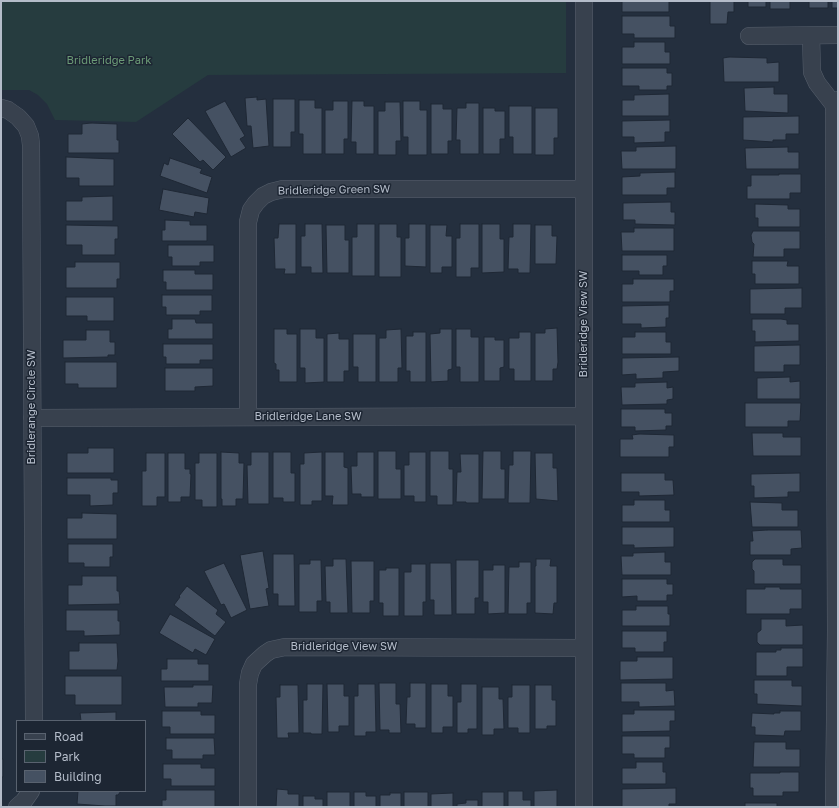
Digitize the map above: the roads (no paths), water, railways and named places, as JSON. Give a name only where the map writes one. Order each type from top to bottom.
[{"type":"street","name":"Bridleridge View SW","points":[[584,1],[584,807]]},
{"type":"street","points":[[749,36],[838,36]]},
{"type":"street","points":[[811,36],[812,72],[817,83],[836,102],[837,631],[834,807]]},
{"type":"street","name":"Bridlerange Circle SW","points":[[1,108],[8,110],[18,117],[26,126],[30,136],[31,145],[34,720]]},
{"type":"street","name":"Bridleridge Green SW","points":[[248,417],[248,222],[251,210],[263,196],[282,189],[584,190]]},
{"type":"street","name":"Bridleridge Lane SW","points":[[32,418],[584,416]]},
{"type":"street","name":"Bridleridge View SW","points":[[248,807],[248,684],[250,673],[254,664],[271,650],[286,647],[584,648]]},
{"type":"street","points":[[17,807],[24,801],[30,792]]},
{"type":"park label","name":"Bridleridge Park","points":[[109,61]]}]
